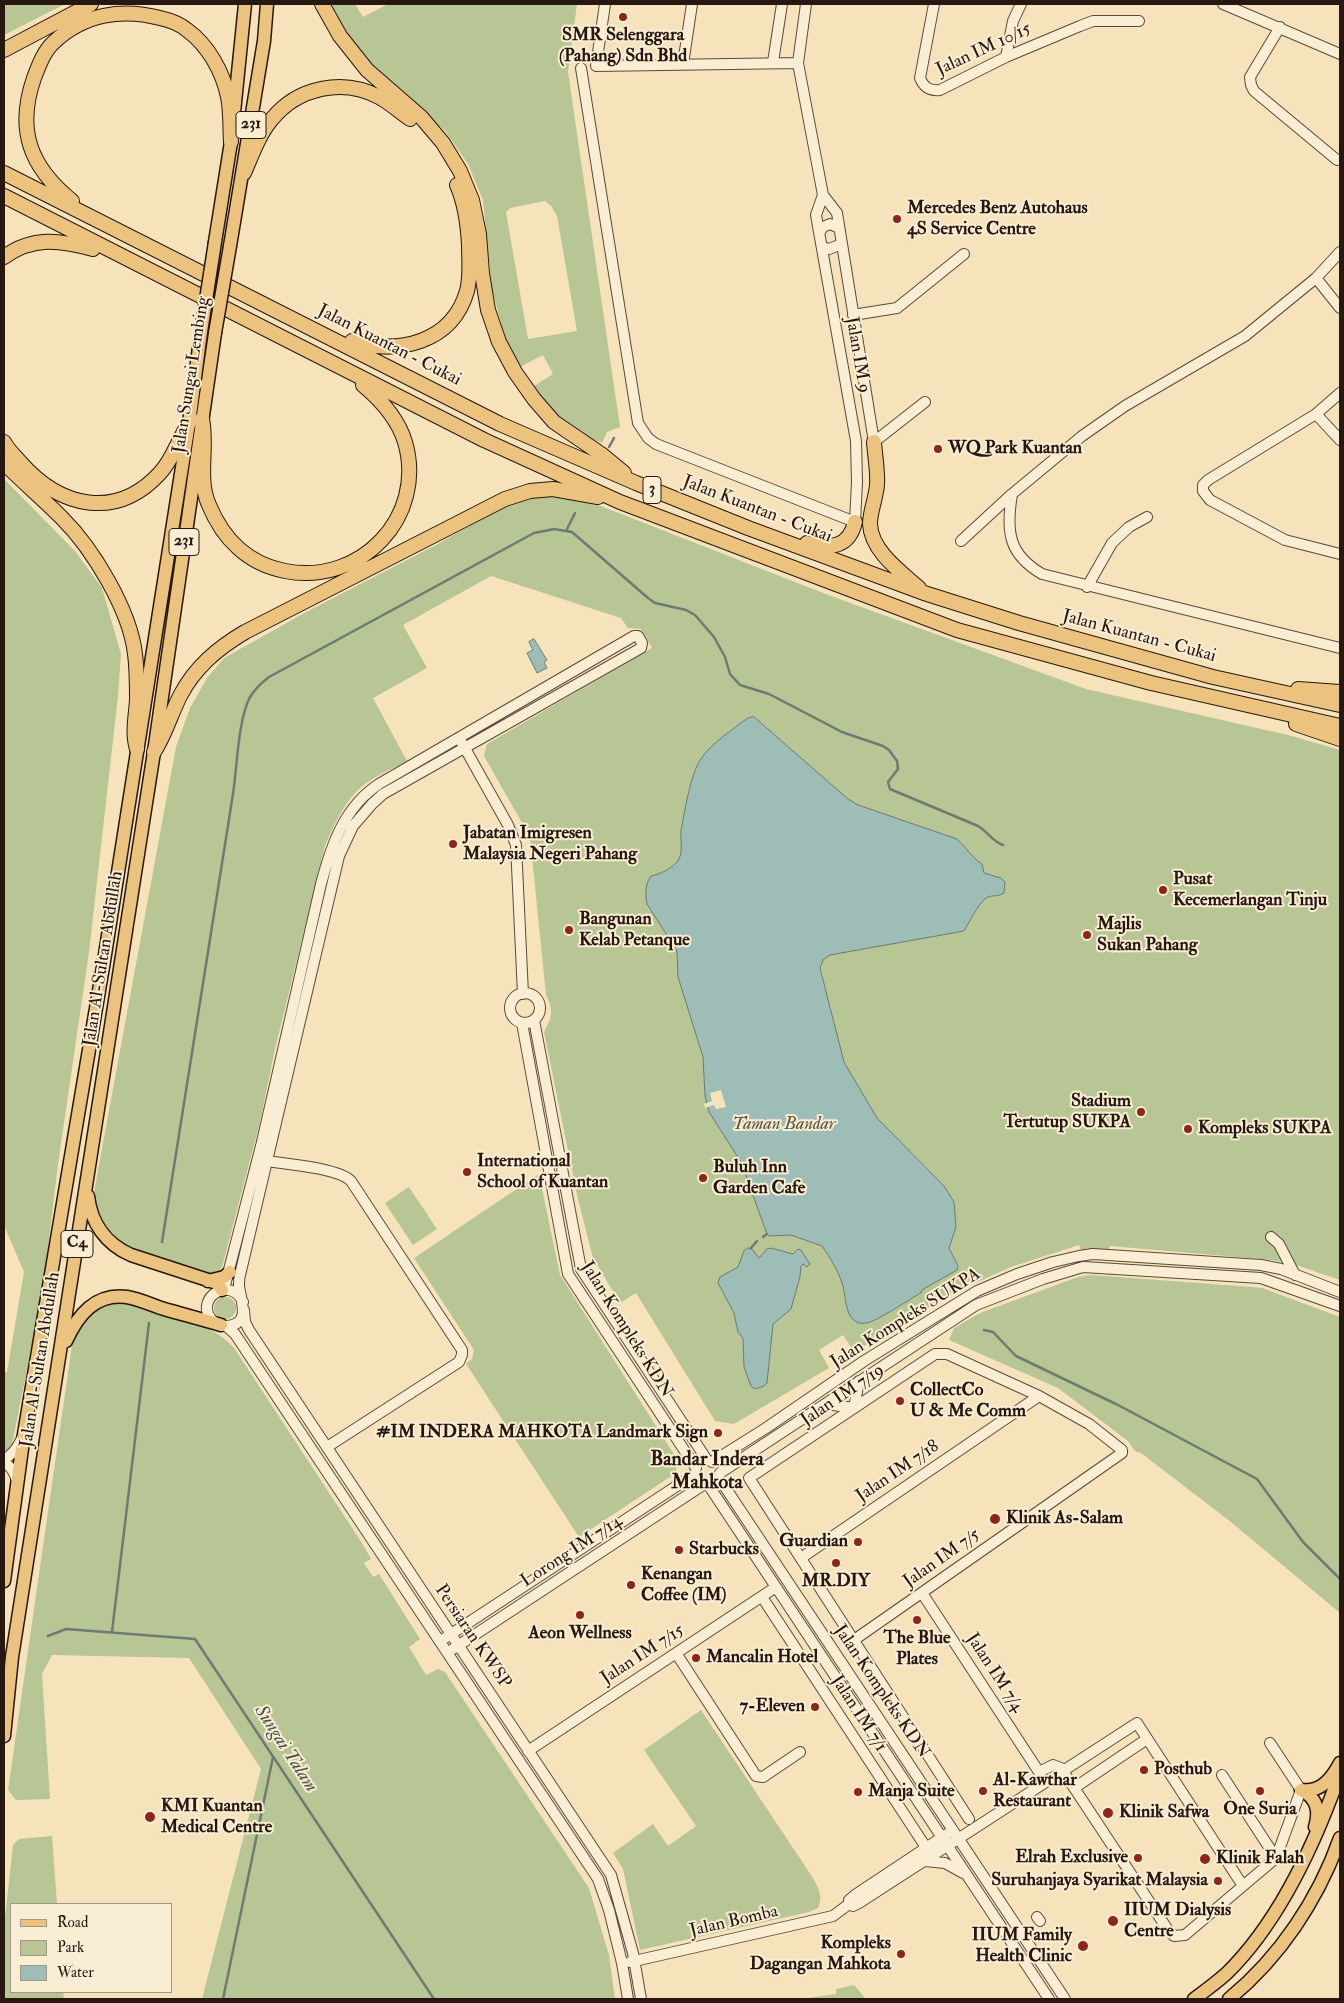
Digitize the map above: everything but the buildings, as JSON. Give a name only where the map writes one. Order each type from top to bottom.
[{"type":"highway","points":[[4,50],[91,4]]},
{"type":"highway","points":[[322,4],[340,36],[367,70],[421,117],[443,143],[460,172],[472,200],[479,234],[482,273],[488,310],[499,342],[514,372],[554,422],[601,454],[636,483]]},
{"type":"highway","points":[[85,214],[80,207],[62,193],[42,170],[27,135],[25,116],[29,94],[44,54],[54,42],[73,28],[94,17],[115,12],[144,14],[168,20],[187,30],[206,49],[220,71],[228,97],[231,142]]},
{"type":"highway","points":[[244,173],[260,136],[272,118],[303,94],[324,88],[343,87],[380,97],[414,122],[431,141],[459,190],[465,213],[470,272],[467,290],[461,306],[453,319],[442,329],[421,341],[404,346],[384,348],[368,346],[324,334]]},
{"type":"highway","name":"Jalan Kuantan - Cukai","points":[[4,173],[500,424],[636,483],[748,528],[924,593],[1076,640],[1153,662],[1340,705]]},
{"type":"highway","name":"3","points":[[4,196],[484,440],[620,502],[957,630],[1151,683],[1340,726]]},
{"type":"highway","points":[[4,257],[25,245],[43,241],[65,241],[118,255]]},
{"type":"highway","points":[[4,442],[28,471],[52,490],[70,499],[89,503],[107,503],[137,492],[160,473],[195,421],[204,433],[203,477],[208,503],[218,525],[236,547],[255,562],[275,569],[299,574],[328,572],[352,563],[369,553],[381,541],[398,517],[405,498],[408,480],[408,461],[398,426],[388,410],[374,394],[342,369]]},
{"type":"highway","points":[[874,442],[877,484],[870,524],[872,532],[877,544],[886,557],[924,593]]},
{"type":"highway","points":[[4,463],[74,531],[101,569],[116,598],[135,653],[137,699],[134,740],[136,749]]},
{"type":"highway","points":[[154,752],[190,680],[203,663],[222,646],[245,632],[505,499],[530,491],[553,490],[620,502]]},
{"type":"highway","points":[[748,528],[812,544],[830,546],[850,538],[855,522]]},
{"type":"highway","points":[[1262,688],[1340,692]]},
{"type":"highway","points":[[1259,709],[1310,730],[1340,739]]},
{"type":"main road","name":"Jalan Sungai Lembing","points":[[154,752],[195,421],[201,332],[231,142],[244,4]]},
{"type":"main road","name":"Jalan Sungai Lembing","points":[[136,749],[195,421],[215,333],[244,173],[264,42],[267,4]]},
{"type":"main road","name":"Jalan Al-Sultan Abdullah","points":[[4,1582],[24,1434],[74,1146],[136,749]]},
{"type":"main road","name":"Jalan Al-Sultan Abdullah","points":[[4,1736],[12,1656],[154,752]]},
{"type":"main road","points":[[87,1178],[89,1204],[93,1220],[104,1236],[117,1249],[131,1256],[219,1284],[223,1290]]},
{"type":"main road","points":[[208,1280],[224,1278],[230,1272]]},
{"type":"main road","points":[[59,1357],[74,1323],[83,1312],[96,1303],[108,1298],[127,1297],[223,1326]]},
{"type":"main road","points":[[1301,1790],[1312,1790],[1324,1785],[1332,1779],[1340,1763]]},
{"type":"main road","points":[[1194,1999],[1227,1973],[1255,1939],[1288,1891],[1326,1814],[1340,1772]]},
{"type":"main road","points":[[1301,1790],[1311,1796],[1318,1811],[1318,1818],[1305,1859]]},
{"type":"main road","points":[[1229,1999],[1260,1972],[1296,1926],[1324,1875],[1340,1838]]},
{"type":"street","points":[[605,4],[596,66],[798,63]]},
{"type":"street","points":[[683,64],[692,4]]},
{"type":"street","points":[[773,62],[782,4]]},
{"type":"street","name":"Jalan IM 9","points":[[806,4],[798,63],[823,195],[836,213],[874,442]]},
{"type":"street","name":"Jalan IM 10/15","points":[[934,4],[920,78],[927,88],[933,90],[940,90],[1006,57],[1093,21],[1139,21]]},
{"type":"street","points":[[1006,57],[1013,22],[1021,4]]},
{"type":"street","points":[[1223,4],[1340,54]]},
{"type":"street","points":[[1280,27],[1250,77],[1251,85],[1254,91],[1337,160]]},
{"type":"street","points":[[581,68],[638,423],[648,438],[656,444],[855,522]]},
{"type":"street","name":"Jalan IM 9","points":[[823,195],[816,215],[856,441],[857,482],[855,522]]},
{"type":"street","points":[[820,232],[823,227],[830,224],[839,228]]},
{"type":"street","points":[[822,246],[829,249],[842,244]]},
{"type":"street","points":[[961,541],[1012,494],[1104,419],[1245,336],[1316,278],[1340,252]]},
{"type":"street","points":[[853,315],[897,308],[964,254]]},
{"type":"street","points":[[1316,278],[1340,308]]},
{"type":"street","points":[[1340,392],[1316,414],[1208,480],[1203,485],[1202,491],[1210,500],[1285,540],[1340,554]]},
{"type":"street","points":[[874,442],[925,402]]},
{"type":"street","points":[[1316,414],[1340,440]]},
{"type":"street","points":[[1012,494],[1008,519],[1009,534],[1021,559],[1031,568],[1042,574],[1087,587],[1340,648]]},
{"type":"street","points":[[1087,587],[1112,544],[1129,528],[1147,516]]},
{"type":"street","points":[[634,636],[638,636],[642,643],[641,648],[383,794],[353,826],[339,856],[314,968],[266,1147],[302,965],[328,858],[337,833],[344,822],[359,802],[374,787],[634,636]]},
{"type":"street","points":[[459,738],[508,826],[516,845],[523,994]]},
{"type":"street","points":[[302,965],[314,968]]},
{"type":"street","points":[[523,994],[535,998],[539,1005],[538,1013],[534,1020],[522,1023],[515,1019],[510,1008],[516,997],[523,994]]},
{"type":"street","name":"Jalan Kompleks KDN","points":[[534,1020],[558,1156],[581,1269],[709,1461]]},
{"type":"street","name":"Jalan Kompleks KDN","points":[[522,1023],[568,1274],[696,1471]]},
{"type":"street","name":"Persiaran KWSP","points":[[266,1147],[267,1161],[240,1274],[239,1286],[246,1325],[614,1879],[635,1961],[641,1999]]},
{"type":"street","name":"Persiaran KWSP","points":[[266,1147],[230,1272],[223,1290],[210,1298],[208,1309],[212,1320],[235,1334],[602,1885],[622,1963],[628,1999]]},
{"type":"street","points":[[267,1161],[346,1176],[462,1350],[459,1362],[327,1447]]},
{"type":"street","points":[[1271,1237],[1279,1244],[1295,1275]]},
{"type":"street","name":"Jalan Kompleks SUKPA","points":[[709,1461],[964,1298],[1017,1274],[1053,1262],[1093,1254],[1262,1265],[1281,1269],[1340,1292]]},
{"type":"street","name":"Jalan Kompleks SUKPA","points":[[720,1476],[859,1381],[980,1303],[1031,1283],[1083,1267],[1261,1278],[1340,1306]]},
{"type":"street","points":[[568,1274],[581,1269]]},
{"type":"street","points":[[223,1290],[237,1293],[243,1304],[240,1319],[235,1324],[223,1326]]},
{"type":"street","name":"Jalan IM 7/19","points":[[854,1640],[749,1478],[935,1354],[947,1354],[1039,1396],[1089,1424],[1122,1450],[1122,1454]]},
{"type":"street","points":[[826,1404],[854,1408],[859,1381]]},
{"type":"street","name":"Jalan IM 7/18","points":[[800,1558],[1039,1396]]},
{"type":"street","points":[[4,1459],[18,1447],[24,1434]]},
{"type":"street","name":"Jalan IM 7/5","points":[[854,1640],[1122,1454]]},
{"type":"street","points":[[324,1466],[335,1458]]},
{"type":"street","points":[[709,1461],[718,1466],[720,1476],[714,1484],[706,1485],[697,1480],[696,1471],[701,1462],[709,1461]]},
{"type":"street","points":[[4,1463],[14,1472],[18,1482]]},
{"type":"street","name":"Lorong IM 7/14","points":[[440,1641],[696,1471]]},
{"type":"street","name":"Jalan Kompleks KDN","points":[[720,1476],[1065,1999]]},
{"type":"street","name":"Jalan Kompleks KDN","points":[[706,1485],[1050,1999]]},
{"type":"street","name":"Lorong IM 7/14","points":[[447,1652],[706,1485]]},
{"type":"street","name":"Jalan IM 7/15","points":[[528,1751],[776,1588]]},
{"type":"street","name":"Jalan IM 7/4","points":[[922,1593],[1039,1772],[1053,1765],[1059,1766],[1063,1771]]},
{"type":"street","name":"Jalan IM 7/1","points":[[762,1597],[927,1849]]},
{"type":"street","name":"Jalan IM 7/1","points":[[854,1640],[969,1819]]},
{"type":"street","points":[[676,1653],[756,1776],[763,1777],[800,1752]]},
{"type":"street","name":"Jalan Bomba","points":[[622,1963],[829,1917],[850,1904],[852,1906],[857,1905],[925,1861],[956,1834],[1063,1771],[1136,1722],[1147,1739]]},
{"type":"street","points":[[1074,1788],[1147,1739],[1243,1886]]},
{"type":"street","points":[[509,1748],[521,1740]]},
{"type":"street","points":[[1063,1771],[1168,1930],[1174,1936],[1185,1935],[1276,1858],[1301,1790],[1270,1743]]},
{"type":"street","points":[[1222,1774],[1276,1858]]},
{"type":"street","name":"Jalan Bomba","points":[[850,1904],[849,1900],[851,1898],[927,1849],[945,1842]]},
{"type":"street","points":[[925,1861],[945,1863],[968,1877]]},
{"type":"green space","points":[[65,4],[4,35],[4,5]]},
{"type":"green space","points":[[328,4],[355,4],[363,17],[388,4],[577,4],[568,72],[620,427],[607,432],[602,443],[578,433],[556,417],[531,388],[553,374],[543,355],[518,368],[501,324],[492,288],[483,200],[468,164],[446,132],[369,62],[336,19]],"holes":[[[545,201],[551,206],[557,216],[577,331],[528,339],[506,212],[510,208]]]},
{"type":"green space","points":[[4,479],[75,551],[102,588],[121,654],[118,696],[89,952],[58,1164],[43,1289],[12,1445],[7,1450],[4,1450],[4,1372],[7,1372],[24,1272],[4,1225]]},
{"type":"green space","name":"Taman Bandar","points":[[562,496],[588,501],[823,593],[1086,689],[1292,736],[1340,750],[1340,1280],[1296,1265],[1272,1260],[1110,1246],[1108,1252],[1081,1250],[1079,1245],[1011,1267],[955,1292],[854,1352],[843,1335],[819,1350],[829,1368],[734,1424],[715,1421],[636,1293],[620,1303],[593,1258],[577,1195],[544,1032],[549,1022],[551,1010],[546,995],[530,837],[484,756],[487,744],[652,648],[641,629],[628,628],[621,618],[491,576],[403,625],[427,668],[373,698],[407,761],[373,778],[356,792],[342,811],[325,846],[275,1049],[260,1122],[222,1267],[220,1270],[207,1274],[125,1247],[111,1234],[100,1217],[95,1204],[94,1192],[176,747],[190,708],[207,678],[224,658],[308,611],[436,545],[506,505],[522,500]]},
{"type":"green space","points":[[539,1174],[560,1275],[677,1459],[676,1472],[670,1477],[579,1537],[466,1364],[472,1359],[474,1350],[414,1258]]},
{"type":"green space","points":[[409,1187],[437,1229],[413,1245],[385,1203]]},
{"type":"green space","points":[[1091,1275],[1262,1288],[1340,1317],[1340,1613],[1231,1522],[1141,1453],[1135,1451],[1128,1441],[1058,1388],[949,1340],[954,1328],[980,1313],[1078,1277]]},
{"type":"green space","points":[[225,1297],[233,1300],[236,1308],[233,1316],[225,1319],[217,1316],[214,1308],[217,1300]]},
{"type":"green space","points":[[124,1301],[197,1323],[223,1338],[234,1348],[362,1543],[371,1559],[364,1563],[373,1577],[379,1574],[420,1639],[409,1647],[426,1675],[438,1669],[445,1672],[589,1888],[609,1955],[615,1999],[202,1999],[261,1769],[189,1658],[52,1655],[42,1674],[50,1799],[16,1800],[8,1790],[72,1345],[84,1320],[104,1306]]},
{"type":"green space","points":[[701,1710],[813,1878],[820,1893],[818,1908],[809,1912],[640,1950],[623,1869],[613,1853],[653,1824],[668,1846],[696,1826],[644,1750]]},
{"type":"green space","points":[[52,1836],[57,1903],[10,1903],[10,1993],[63,1993],[64,1999],[4,1999],[4,1927],[13,1845],[19,1839]]},
{"type":"green space","points":[[854,1985],[866,1999],[801,1999],[836,1994],[836,1989]]},
{"type":"water","points":[[534,639],[547,660],[544,662],[547,668],[537,673],[527,653],[533,650],[529,642]]},
{"type":"water","points":[[754,717],[848,799],[858,805],[957,839],[982,864],[984,873],[1001,878],[1005,882],[1004,893],[985,899],[964,931],[830,955],[823,960],[820,968],[844,1062],[877,1118],[944,1186],[954,1202],[956,1227],[949,1248],[958,1266],[957,1270],[922,1290],[921,1293],[894,1310],[867,1323],[859,1323],[850,1315],[840,1278],[822,1246],[791,1235],[769,1236],[767,1234],[741,1162],[709,1112],[705,1096],[703,1057],[678,977],[677,951],[646,901],[647,886],[651,876],[669,869],[679,859],[681,831],[687,799],[693,775],[700,761],[710,748],[723,737],[748,718]]},
{"type":"water","points":[[748,1248],[752,1249],[759,1258],[767,1249],[771,1248],[793,1254],[798,1249],[801,1250],[810,1264],[807,1267],[803,1264],[801,1266],[800,1277],[791,1309],[773,1324],[767,1383],[755,1389],[751,1386],[744,1367],[743,1338],[738,1332],[734,1313],[718,1283],[720,1277],[738,1267],[744,1251]]},
{"type":"pier","points":[[721,1090],[726,1107],[716,1109],[714,1105],[705,1108],[704,1104],[712,1101],[710,1093]]},
{"type":"waterway","points":[[609,447],[614,438]]},
{"type":"waterway","points":[[567,529],[575,513]]},
{"type":"waterway","points":[[162,1242],[233,794],[240,731],[250,697],[258,686],[269,677],[534,533],[554,529],[572,532],[655,603],[686,610],[695,615],[714,637],[725,657],[730,674],[740,685],[769,694],[842,732],[883,746],[889,750],[897,761],[898,769],[888,782],[890,789],[978,826],[1003,845]]},
{"type":"waterway","points":[[763,1237],[767,1234]]},
{"type":"waterway","points":[[751,1248],[757,1241]]},
{"type":"waterway","points":[[112,1632],[149,1323]]},
{"type":"waterway","points":[[984,1330],[993,1332],[1016,1356],[1118,1405],[1257,1479],[1303,1542],[1340,1579]]},
{"type":"waterway","name":"Sungai Talam","points":[[48,1636],[66,1629],[195,1639],[434,1999]]},
{"type":"waterway","points":[[223,1999],[273,1757]]},
{"type":"place","name":"SMR Selenggara (Pahang) Sdn Bhd","points":[[623,17]]},
{"type":"place","name":"Mercedes Benz Autohaus 4S Service Centre","points":[[897,219]]},
{"type":"place","name":"WQ Park Kuantan","points":[[938,449]]},
{"type":"place","name":"Jabatan Imigresen Malaysia Negeri Pahang","points":[[453,844]]},
{"type":"place","name":"Pusat Kecemerlangan Tinju","points":[[1163,890]]},
{"type":"place","name":"Bangunan Kelab Petanque","points":[[569,930]]},
{"type":"place","name":"Majlis Sukan Pahang","points":[[1087,935]]},
{"type":"place","name":"Stadium Tertutup SUKPA","points":[[1141,1112]]},
{"type":"place","name":"Kompleks SUKPA","points":[[1188,1129]]},
{"type":"place","name":"International School of Kuantan","points":[[467,1172]]},
{"type":"place","name":"Buluh Inn Garden Cafe","points":[[703,1178]]},
{"type":"place","name":"CollectCo U & Me Comm","points":[[900,1401]]},
{"type":"place","name":"#IM INDERA MAHKOTA Landmark Sign","points":[[718,1433]]},
{"type":"place","name":"Klinik As-Salam","points":[[995,1519]]},
{"type":"place","name":"Guardian","points":[[858,1542]]},
{"type":"place","name":"Starbucks","points":[[679,1550]]},
{"type":"place","name":"MR.DIY","points":[[836,1563]]},
{"type":"place","name":"Kenangan Coffee (IM)","points":[[631,1585]]},
{"type":"place","name":"Aeon Wellness","points":[[580,1615]]},
{"type":"place","name":"The Blue Plates","points":[[917,1620]]},
{"type":"place","name":"Mancalin Hotel","points":[[696,1658]]},
{"type":"place","name":"7-Eleven","points":[[815,1707]]},
{"type":"place","name":"Posthub","points":[[1144,1770]]},
{"type":"place","name":"Al-Kawthar Restaurant","points":[[983,1791]]},
{"type":"place","name":"One Suria","points":[[1260,1791]]},
{"type":"place","name":"Manja Suite","points":[[858,1792]]},
{"type":"place","name":"Klinik Safwa","points":[[1108,1813]]},
{"type":"place","name":"KMI Kuantan Medical Centre","points":[[150,1817]]},
{"type":"place","name":"Elrah Exclusive","points":[[1138,1858]]},
{"type":"place","name":"Klinik Falah","points":[[1205,1859]]},
{"type":"place","name":"Suruhanjaya Syarikat Malaysia","points":[[1218,1881]]},
{"type":"place","name":"IIUM Dialysis Centre","points":[[1113,1921]]},
{"type":"place","name":"IIUM Family Health Clinic","points":[[1083,1946]]},
{"type":"place","name":"Kompleks Dagangan Mahkota","points":[[901,1954]]},
{"type":"district","name":"Bandar Indera Mahkota","points":[[707,1472]]}]
